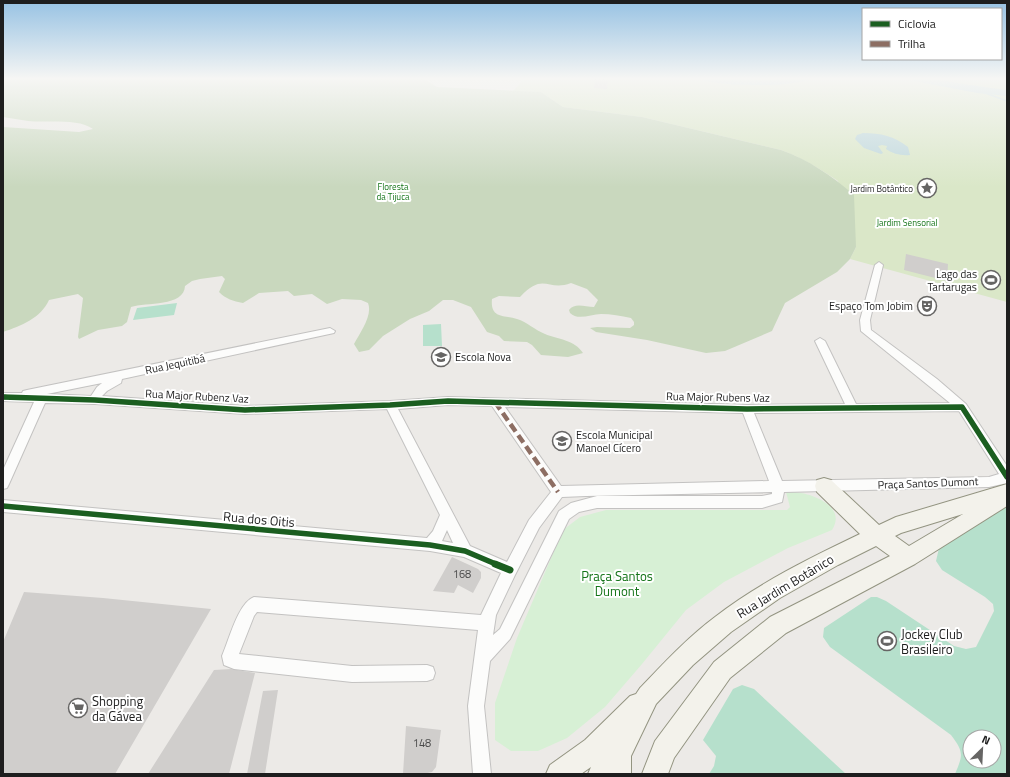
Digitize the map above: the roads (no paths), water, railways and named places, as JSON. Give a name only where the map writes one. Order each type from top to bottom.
[{"type":"main road","points":[[824,486],[877,536],[908,557]]},
{"type":"main road","name":"Rua Jardim Botânico","points":[[601,774],[618,764],[648,696],[685,658],[723,624],[772,591],[831,558],[896,526],[1007,492]]},
{"type":"main road","points":[[655,772],[664,750],[722,670],[778,625],[908,557],[967,522],[1007,495]]},
{"type":"main road","points":[[559,774],[594,749],[648,696]]},
{"type":"street","points":[[879,265],[865,320],[866,331],[933,382],[962,407],[1007,478]]},
{"type":"street","name":"Rua Jequitibá","points":[[19,397],[36,392],[129,374],[330,331]]},
{"type":"street","points":[[820,341],[853,408]]},
{"type":"street","points":[[95,400],[98,392],[102,388],[129,374]]},
{"type":"street","name":"Rua Major Rubenz Vaz","points":[[3,397],[95,400],[245,410],[390,405]]},
{"type":"street","points":[[3,484],[41,398]]},
{"type":"street","name":"Rua Major Rubens Vaz","points":[[390,405],[448,401],[747,409],[962,407]]},
{"type":"street","points":[[482,774],[476,706],[489,614],[534,524],[558,492],[495,402]]},
{"type":"street","points":[[390,405],[465,551]]},
{"type":"street","points":[[482,658],[505,634],[564,515],[576,507],[597,502],[762,502],[776,498],[778,494],[778,487],[747,409]]},
{"type":"street","name":"Praça Santos Dumont","points":[[558,492],[989,482],[1007,478]]},
{"type":"street","name":"Rua dos Oitis","points":[[3,506],[430,545],[465,551],[510,570]]},
{"type":"street","points":[[430,545],[438,535],[447,514]]},
{"type":"street","points":[[427,673],[352,674],[234,661],[230,659],[230,656],[248,611],[254,604],[487,623]]},
{"type":"water","points":[[863,133],[881,135],[898,140],[908,147],[910,155],[901,155],[889,151],[886,149],[887,146],[882,145],[878,146],[883,153],[881,154],[864,148],[855,139],[857,135]]},
{"type":"place","name":"Jardim Botântico","points":[[927,188]]},
{"type":"place","name":"Lago das Tartarugas","points":[[991,280]]},
{"type":"place","name":"Espaço Tom Jobim","points":[[927,306]]},
{"type":"place","name":"Escola Nova","points":[[441,357]]},
{"type":"place","name":"Escola Municipal Manoel Cícero","points":[[562,441]]},
{"type":"place","name":"Jockey Club Brasileiro","points":[[887,641]]},
{"type":"place","name":"Shopping da Gávea","points":[[78,708]]},
{"type":"park label","name":"Floresta da Tijuca","points":[[393,192]]},
{"type":"park label","name":"Jardim Sensorial","points":[[907,222]]}]
